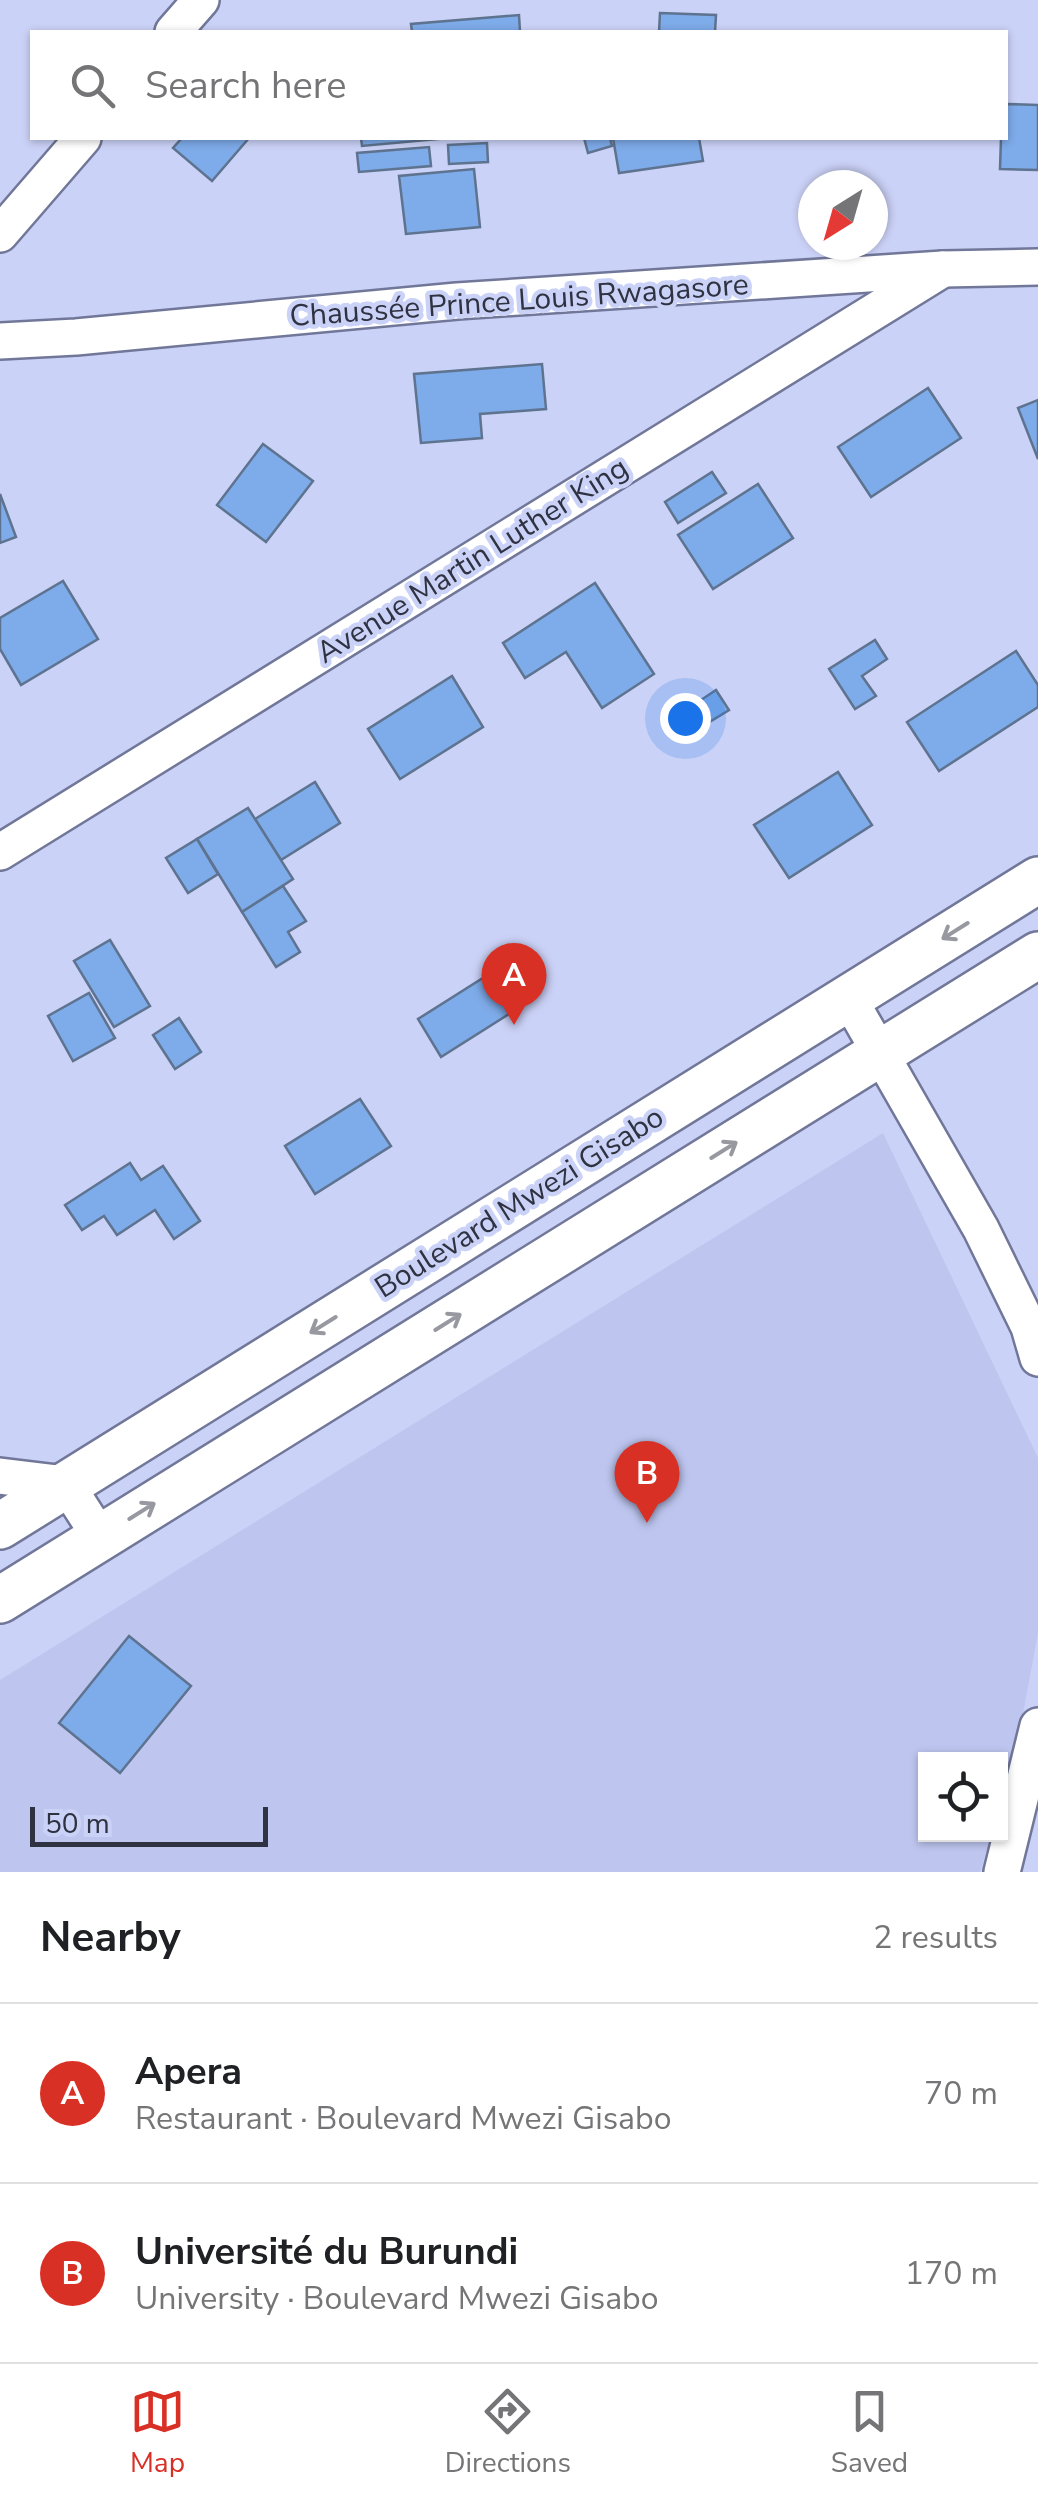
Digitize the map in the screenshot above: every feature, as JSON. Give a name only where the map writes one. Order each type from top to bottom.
[{"type":"main road","name":"Boulevard Mwezi Gisabo","points":[[0,1526],[1038,880]]},
{"type":"main road","points":[[0,1600],[1038,955]]},
{"type":"street","points":[[175,30],[200,0]]},
{"type":"street","points":[[0,234],[80,140]]},
{"type":"street","name":"Chaussée Prince Louis Rwagasore","points":[[0,341],[457,301],[944,269],[1038,267]]},
{"type":"street","name":"Avenue Martin Luther King","points":[[0,852],[944,269]]},
{"type":"street","points":[[848,997],[981,1229],[1028,1327],[1038,1358]]},
{"type":"street","points":[[0,1476],[66,1484],[100,1538]]},
{"type":"street","points":[[1002,1872],[1038,1726]]},
{"type":"shaded area","points":[[883,1133],[1038,1458],[1038,1633],[1008,1777],[1008,1752],[918,1752],[918,1842],[989,1842],[980,1872],[0,1872],[0,1680]]},
{"type":"building","points":[[660,13],[716,15],[715,30],[659,30]]},
{"type":"building","points":[[519,15],[520,30],[412,30],[411,24]]},
{"type":"building","points":[[1008,104],[1038,105],[1038,170],[1000,169],[1001,140],[1008,140]]},
{"type":"building","points":[[180,140],[247,140],[212,181],[173,148]]},
{"type":"building","points":[[361,140],[427,140],[362,146]]},
{"type":"building","points":[[585,140],[610,140],[612,146],[588,153]]},
{"type":"building","points":[[613,140],[699,140],[703,161],[619,173]]},
{"type":"building","points":[[487,143],[488,162],[449,164],[448,145]]},
{"type":"building","points":[[429,147],[431,166],[359,172],[357,153]]},
{"type":"building","points":[[474,169],[480,227],[406,234],[399,176]]},
{"type":"building","points":[[542,364],[546,409],[480,414],[482,438],[421,443],[414,374]]},
{"type":"building","points":[[928,388],[961,438],[871,497],[838,447]]},
{"type":"building","points":[[1038,400],[1038,459],[1018,408]]},
{"type":"building","points":[[263,444],[313,481],[266,542],[217,505]]},
{"type":"building","points":[[712,472],[726,493],[678,523],[665,502]]},
{"type":"building","points":[[758,484],[793,538],[713,589],[678,535]]},
{"type":"building","points":[[0,494],[16,537],[0,543]]},
{"type":"building","points":[[63,581],[98,639],[21,685],[0,649],[0,618]]},
{"type":"building","points":[[595,583],[654,674],[602,708],[566,652],[525,678],[503,643]]},
{"type":"building","points":[[875,640],[887,659],[862,676],[876,696],[855,709],[829,669]]},
{"type":"building","points":[[1016,651],[1038,685],[1038,707],[939,771],[907,722]]},
{"type":"building","points":[[452,676],[483,727],[400,779],[368,729]]},
{"type":"building","points":[[716,690],[729,710],[698,729],[686,710]]},
{"type":"building","points":[[838,772],[872,825],[789,878],[754,825]]},
{"type":"building","points":[[315,782],[340,823],[281,860],[255,819]]},
{"type":"building","points":[[248,808],[293,879],[242,912],[197,839]]},
{"type":"building","points":[[197,839],[218,874],[188,893],[166,858]]},
{"type":"building","points":[[283,886],[306,921],[288,932],[300,952],[276,967],[242,912]]},
{"type":"building","points":[[110,940],[150,1006],[114,1027],[74,961]]},
{"type":"building","points":[[505,964],[528,1002],[441,1057],[418,1019]]},
{"type":"building","points":[[89,993],[115,1038],[73,1061],[48,1016]]},
{"type":"building","points":[[179,1018],[201,1052],[175,1069],[153,1035]]},
{"type":"building","points":[[360,1099],[391,1146],[315,1194],[285,1146]]},
{"type":"building","points":[[130,1163],[141,1180],[163,1166],[200,1221],[174,1239],[155,1210],[117,1235],[104,1216],[82,1230],[65,1205]]},
{"type":"building","points":[[129,1636],[191,1686],[120,1773],[59,1723]]},
{"type":"place","name":"Apera","points":[[514,1025]]},
{"type":"place","name":"Université du Burundi","points":[[647,1523]]}]
